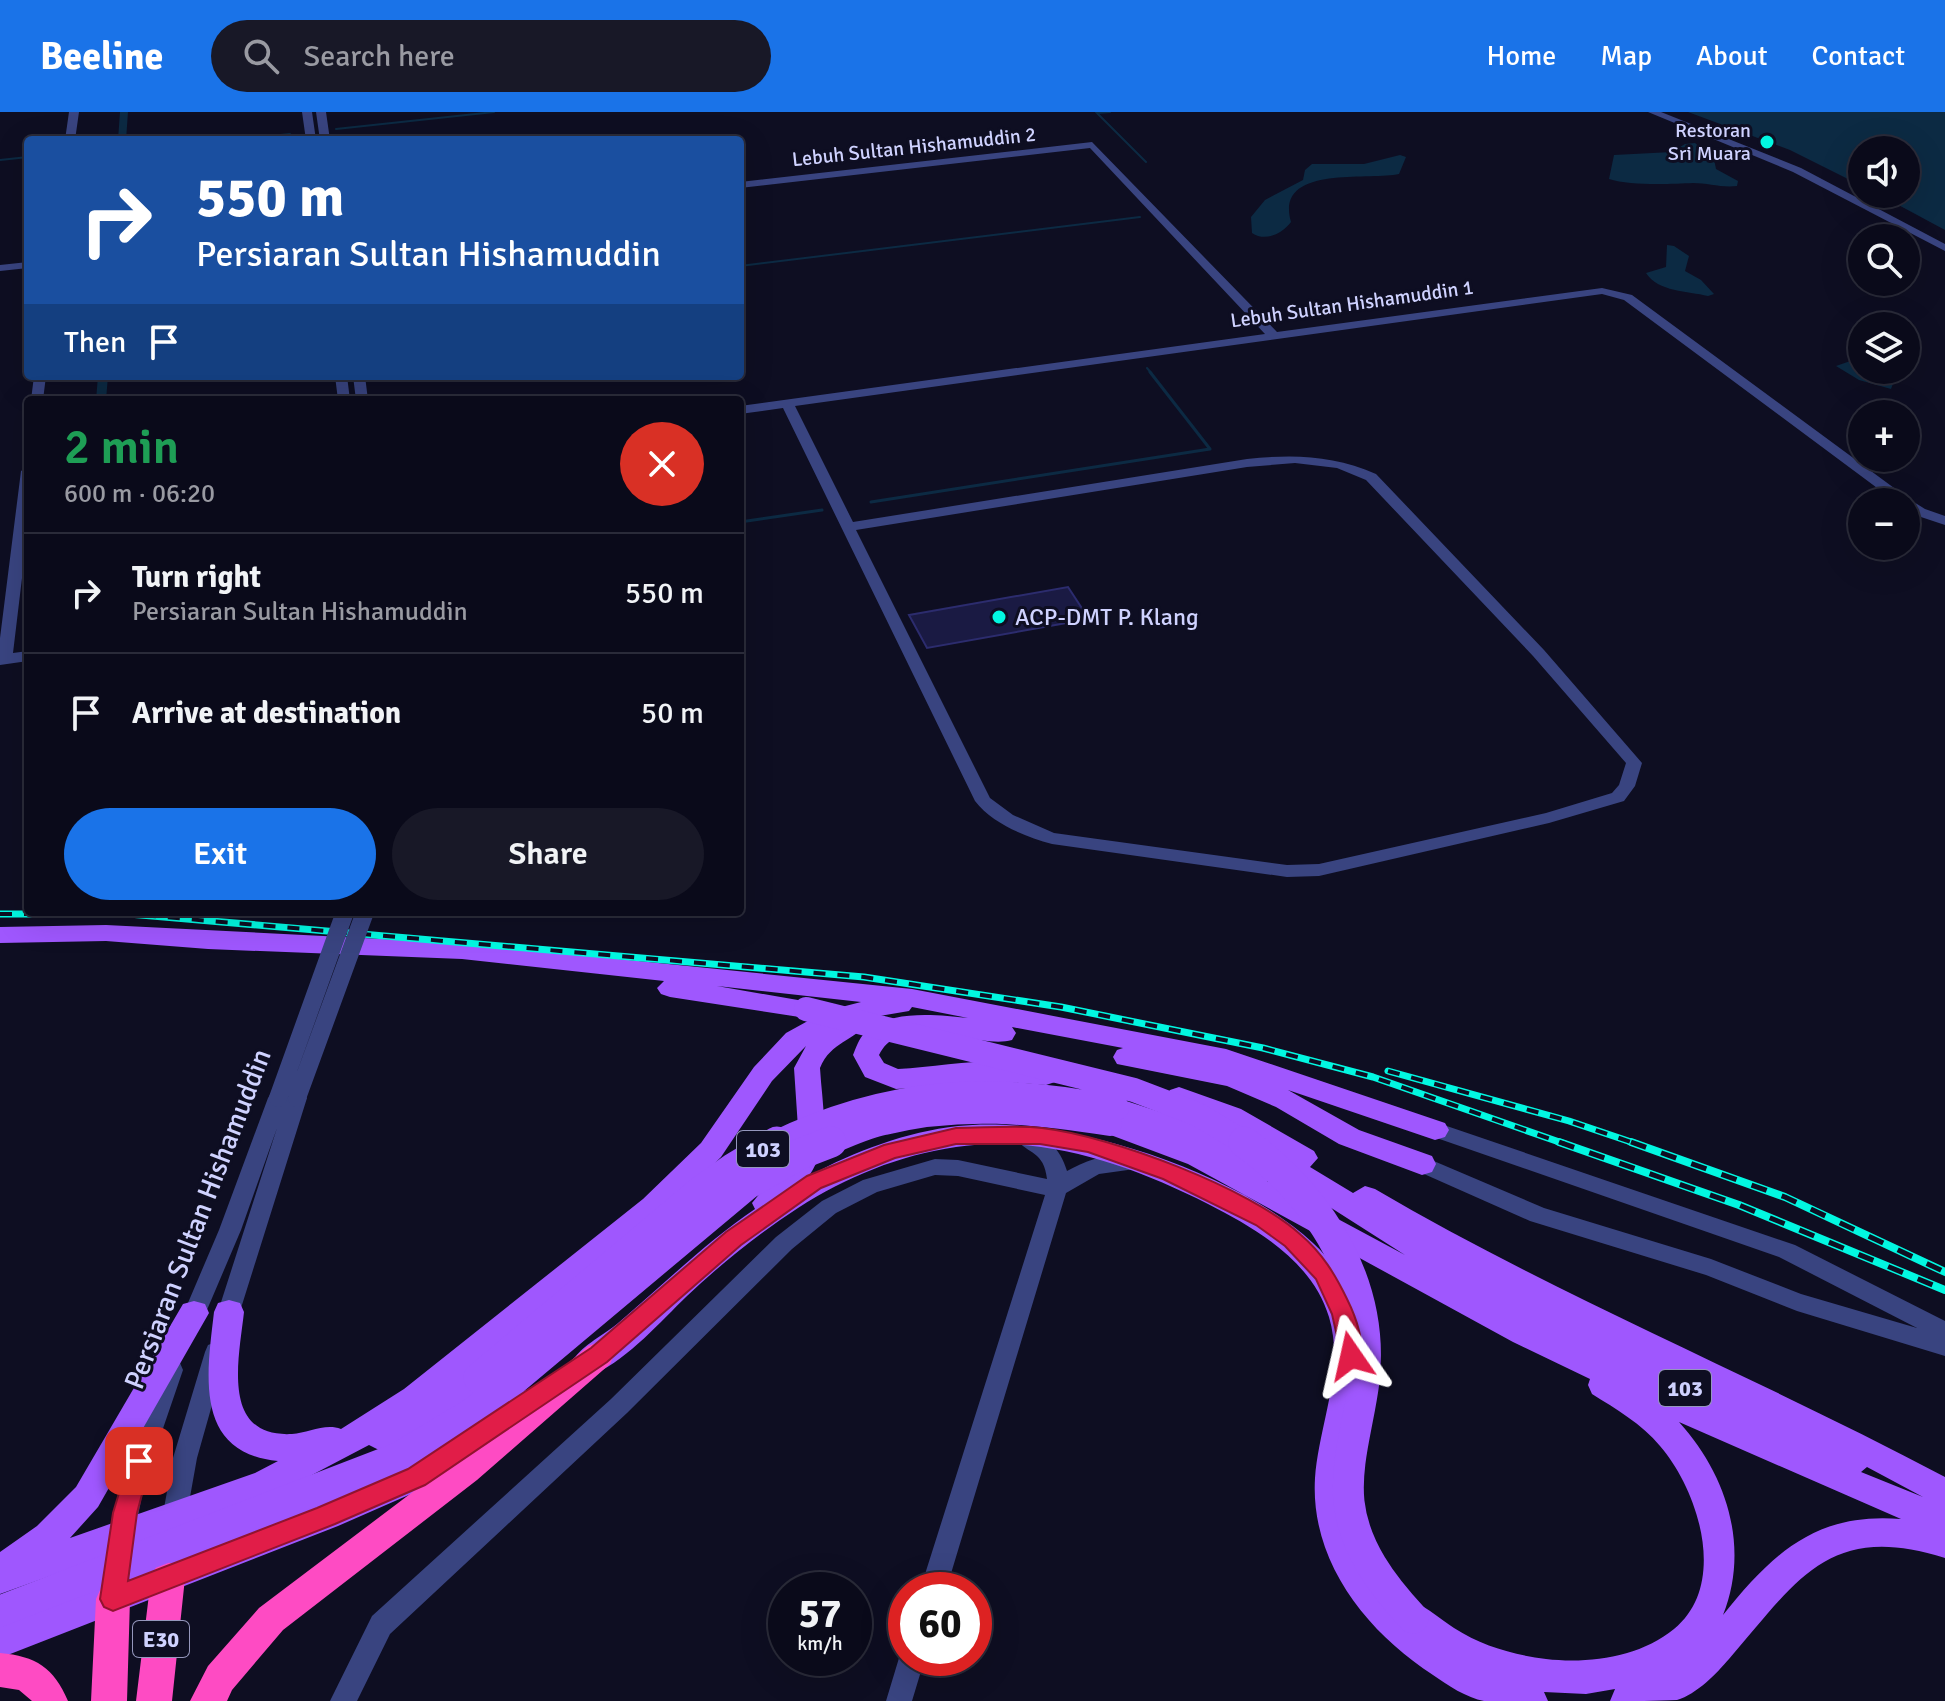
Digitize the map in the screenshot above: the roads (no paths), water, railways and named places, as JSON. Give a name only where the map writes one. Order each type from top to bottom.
[{"type":"highway","points":[[208,1701],[220,1678],[271,1619],[466,1470],[599,1355]]},
{"type":"highway","name":"E30","points":[[154,1701],[168,1578]]},
{"type":"highway","name":"E30","points":[[109,1701],[113,1599]]},
{"type":"highway","points":[[0,1670],[21,1671],[48,1690],[50,1701]]},
{"type":"main road","points":[[0,935],[106,933],[462,951],[869,992],[965,1018],[1238,1062],[1435,1130]]},
{"type":"main road","points":[[194,939],[711,993],[806,1009],[1091,1079],[1164,1093],[1231,1116],[1271,1137],[1375,1203],[1547,1296],[1869,1450],[1945,1493]]},
{"type":"main road","points":[[0,1578],[259,1487],[364,1432],[415,1398],[676,1187],[721,1139],[773,1061],[805,1033],[835,1017],[872,1008],[912,1005],[1232,1077],[1285,1100],[1349,1137],[1422,1164]]},
{"type":"main road","points":[[0,1642],[326,1516],[416,1477],[599,1355],[733,1238],[804,1161],[810,1142],[807,1068],[825,1040],[841,1029],[863,1021],[965,1018]]},
{"type":"main road","points":[[965,1018],[895,1028],[869,1045],[867,1061],[879,1074],[896,1079],[1005,1072],[1048,1075],[1096,1085],[1233,1137],[1270,1155],[1321,1184],[1433,1258]]},
{"type":"main road","points":[[1091,1079],[1178,1106],[1230,1133],[1283,1174],[1311,1204],[1329,1230],[1353,1281],[1366,1340],[1365,1377],[1349,1475],[1352,1515],[1362,1546],[1376,1574],[1413,1618],[1451,1648],[1490,1668],[1533,1680],[1594,1683],[1631,1675],[1663,1660],[1689,1639],[1714,1597],[1720,1569],[1718,1526],[1701,1480],[1671,1435],[1640,1409],[1524,1333]]},
{"type":"main road","name":"103","points":[[259,1487],[379,1438],[437,1407],[479,1378],[725,1173],[771,1144],[814,1124],[888,1101],[958,1092],[1039,1094],[1114,1116],[1181,1129],[1662,1377],[1945,1500]]},
{"type":"main road","name":"103","points":[[0,1611],[355,1476],[439,1435],[503,1389],[747,1184],[800,1154],[882,1123],[940,1113],[1028,1111],[1114,1116],[1301,1211],[1391,1264],[1524,1333],[1722,1428],[1945,1522]]},
{"type":"main road","points":[[733,1238],[814,1182],[861,1161],[935,1139],[1010,1134],[1077,1142],[1222,1188],[1391,1264]]},
{"type":"main road","points":[[1161,1169],[1279,1229],[1307,1253],[1332,1288],[1347,1329],[1351,1356],[1331,1493],[1340,1543],[1356,1575],[1394,1624],[1437,1660],[1474,1681],[1530,1701]]},
{"type":"main road","points":[[229,1312],[223,1383],[227,1410],[237,1428],[255,1442],[281,1449],[311,1446],[353,1430],[415,1398]]},
{"type":"main road","points":[[0,1571],[49,1537],[87,1497],[194,1313]]},
{"type":"main road","points":[[1628,1701],[1664,1689],[1689,1674],[1710,1655],[1779,1573],[1800,1555],[1823,1542],[1856,1534],[1890,1532],[1945,1543]]},
{"type":"street","points":[[71,136],[74,112]]},
{"type":"street","points":[[307,112],[310,136]]},
{"type":"street","points":[[321,112],[324,136]]},
{"type":"street","points":[[1653,112],[1797,170],[1945,248]]},
{"type":"street","name":"Lebuh Sultan Hishamuddin 2","points":[[744,185],[1092,145],[1273,335]]},
{"type":"street","points":[[0,268],[24,265]]},
{"type":"street","name":"Lebuh Sultan Hishamuddin 1","points":[[744,409],[1585,291],[1617,293],[1628,297],[1887,488]]},
{"type":"street","points":[[787,403],[848,527],[983,801],[997,815],[1020,827],[1052,838],[1287,871],[1319,870],[1549,818],[1618,797],[1627,786],[1634,763],[1598,718],[1500,609],[1371,477],[1349,465],[1297,458],[1247,463],[848,527]]},
{"type":"street","points":[[24,500],[2,660],[24,657]]},
{"type":"street","name":"Lebuh Sultan Hishamuddin 1","points":[[1920,512],[1945,521]]},
{"type":"street","name":"Persiaran Sultan Hishamuddin","points":[[168,1578],[173,1519],[192,1433],[229,1312],[287,1098],[344,916]]},
{"type":"street","name":"Persiaran Sultan Hishamuddin","points":[[113,1599],[130,1492],[146,1440],[194,1313],[363,916]]},
{"type":"street","points":[[1435,1130],[1787,1251],[1945,1332]]},
{"type":"street","points":[[939,1572],[1057,1189],[1056,1166],[1047,1149],[1035,1140],[1010,1134]]},
{"type":"street","points":[[343,1701],[381,1625],[619,1406],[784,1243],[829,1207],[870,1186],[935,1167],[958,1168],[1057,1189],[1080,1173],[1102,1165],[1124,1162],[1161,1169]]},
{"type":"street","points":[[1422,1164],[1538,1215],[1711,1268],[1797,1302],[1945,1346]]},
{"type":"street","points":[[899,1701],[907,1676]]},
{"type":"water","points":[[1688,112],[1945,112],[1945,230],[1904,208],[1920,208],[1920,136],[1848,136],[1848,179],[1790,150]]},
{"type":"water","points":[[1695,143],[1714,159],[1716,169],[1738,181],[1737,186],[1639,184],[1609,179],[1614,155],[1672,152],[1685,144]]},
{"type":"water","points":[[1400,155],[1406,157],[1399,174],[1310,183],[1296,191],[1290,204],[1291,222],[1283,230],[1268,237],[1252,233],[1251,217],[1265,200],[1303,180],[1305,170],[1312,164],[1364,164]]},
{"type":"water","points":[[1667,245],[1689,256],[1685,271],[1701,280],[1714,294],[1708,296],[1674,290],[1651,279],[1646,273],[1666,267]]},
{"type":"water","points":[[1848,362],[1848,373],[1836,366]]},
{"type":"water","points":[[1873,384],[1893,384],[1891,389]]},
{"type":"waterway","points":[[122,136],[124,112]]},
{"type":"waterway","points":[[336,129],[494,112]]},
{"type":"waterway","points":[[1097,113],[1110,112]]},
{"type":"waterway","points":[[1097,113],[1146,162]]},
{"type":"waterway","points":[[271,136],[290,134]]},
{"type":"waterway","points":[[0,160],[24,157]]},
{"type":"waterway","points":[[744,266],[1140,217]]},
{"type":"waterway","points":[[1147,368],[1152,374]]},
{"type":"waterway","points":[[871,502],[1210,449],[1150,372]]},
{"type":"waterway","points":[[101,396],[103,380]]},
{"type":"waterway","points":[[744,521],[822,510]]},
{"type":"railway","points":[[0,914],[24,914]]},
{"type":"railway","points":[[152,916],[864,977],[1061,1007],[1263,1048],[1373,1077],[1565,1144]]},
{"type":"railway","points":[[1388,1071],[1569,1121],[1637,1144]]},
{"type":"railway","points":[[1559,1142],[1739,1205],[1945,1290]]},
{"type":"railway","points":[[1631,1142],[1785,1197],[1945,1272]]},
{"type":"place","name":"Restoran Sri Muara","points":[[1767,142]]},
{"type":"place","name":"ACP-DMT P. Klang","points":[[999,617]]}]
